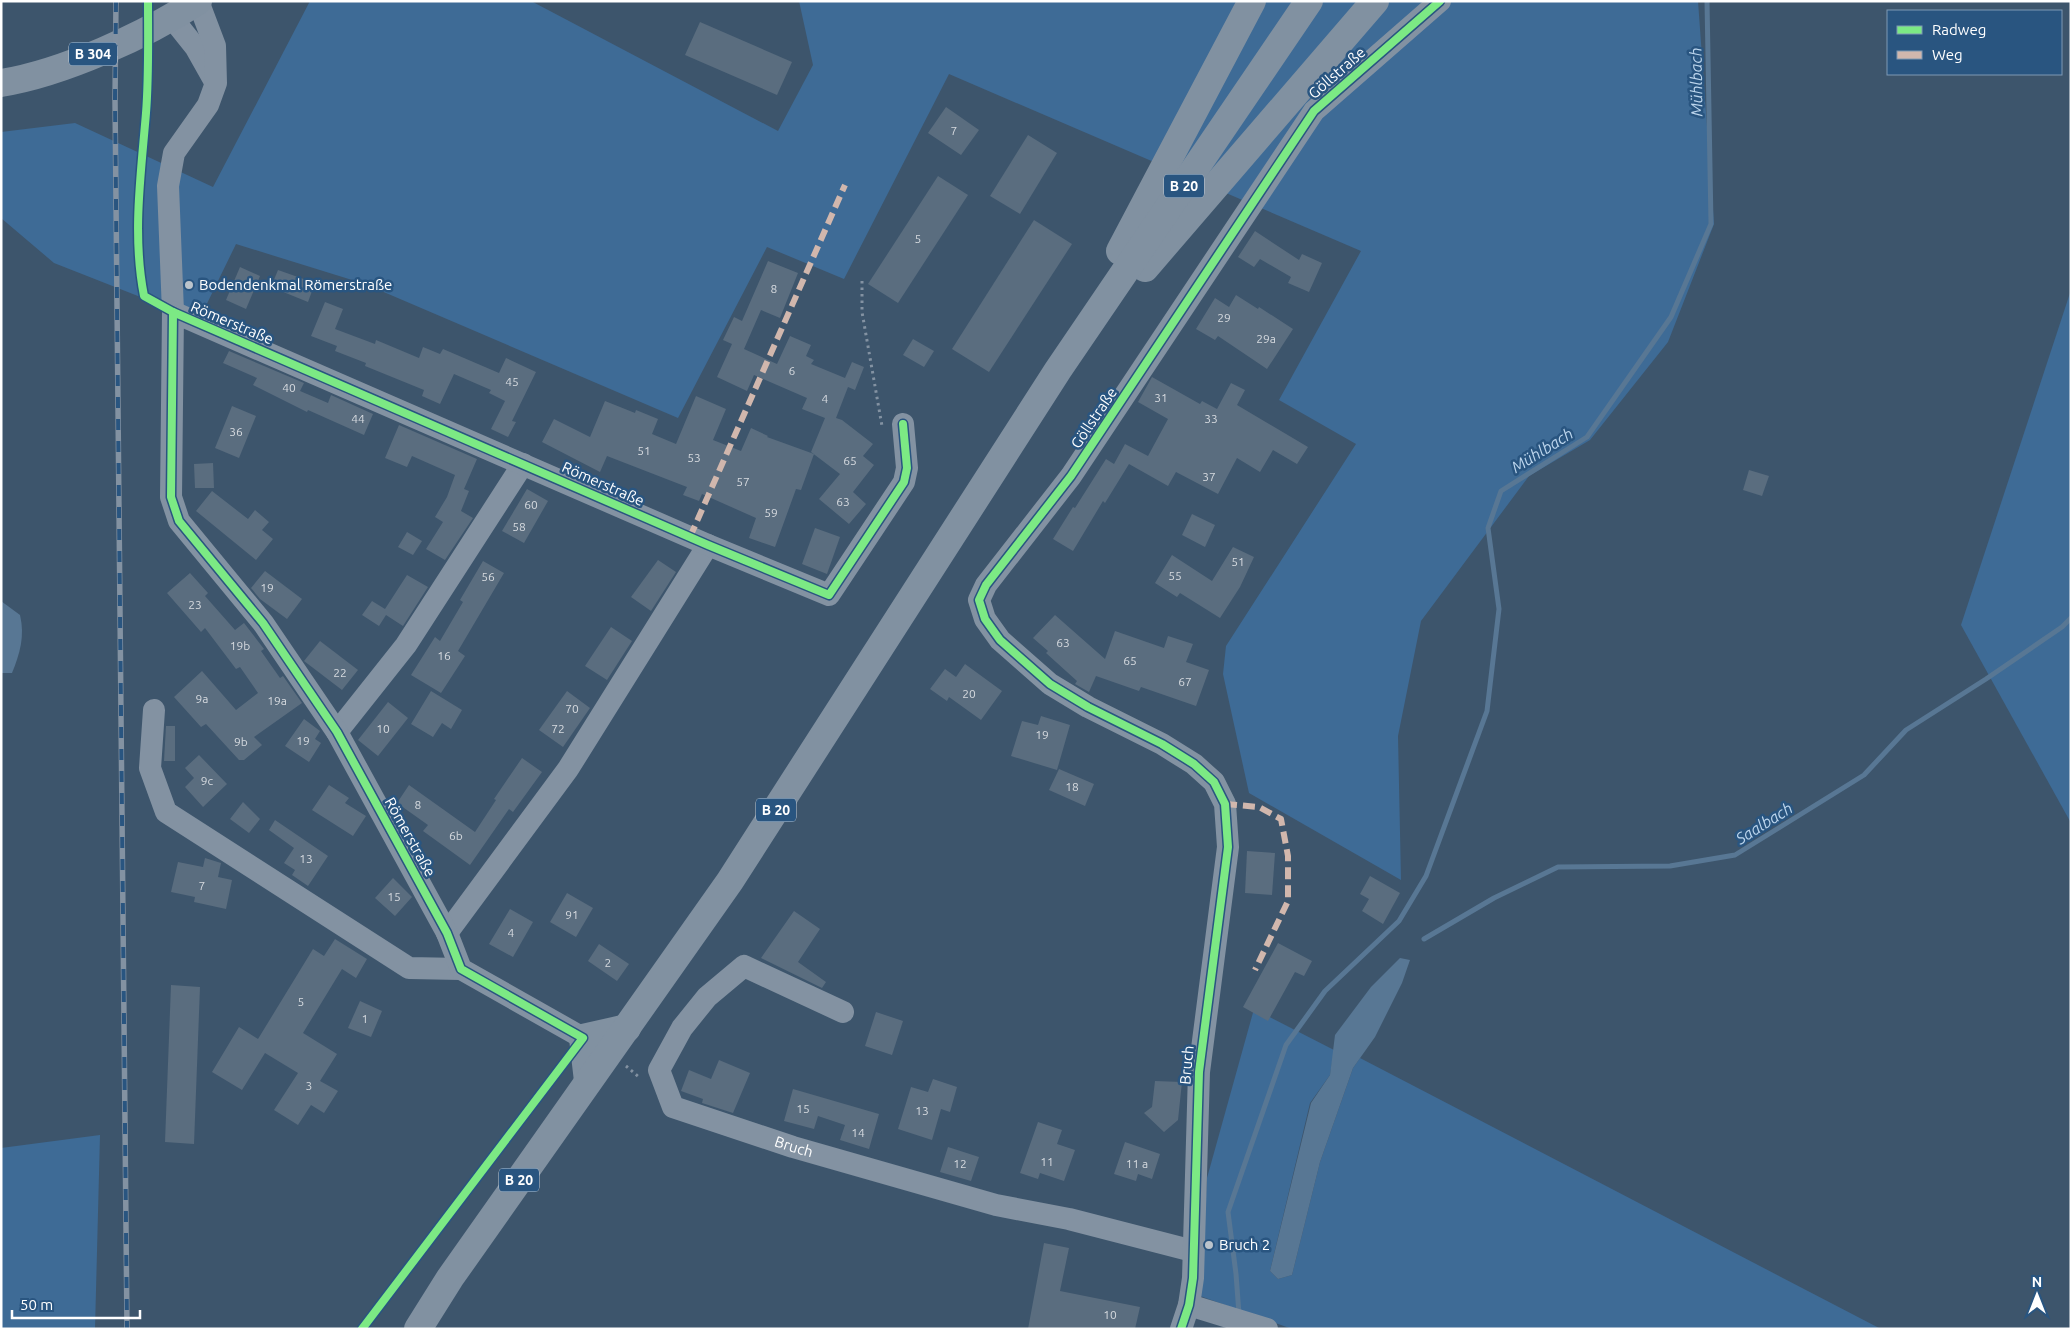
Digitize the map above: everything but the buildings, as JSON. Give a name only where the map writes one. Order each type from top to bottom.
[{"type":"main road","name":"B 304","points":[[1,84],[62,66],[112,46],[172,18],[198,1]]},
{"type":"main road","points":[[1058,370],[1252,1]]},
{"type":"main road","name":"B 20","points":[[418,1329],[450,1278],[730,881],[1058,370],[1309,1]]},
{"type":"main road","points":[[1058,370],[1375,1]]},
{"type":"main road","points":[[588,1082],[583,1038],[627,1028]]},
{"type":"street","name":"Römerstraße","points":[[198,1],[215,46],[216,83],[208,105],[174,153],[168,186],[173,312],[171,497],[179,521],[264,622],[337,732],[447,933],[460,969]]},
{"type":"street","name":"Göllstraße","points":[[1225,804],[1214,782],[1194,764],[1162,744],[1050,684],[1000,640],[985,618],[979,600],[986,585],[1071,476],[1314,111],[1440,1]]},
{"type":"street","points":[[172,18],[196,48],[216,83]]},
{"type":"street","name":"Römerstraße","points":[[173,312],[829,596],[904,482],[907,468],[893,426]]},
{"type":"street","points":[[337,732],[406,645],[523,464]]},
{"type":"street","points":[[447,933],[568,769],[708,545]]},
{"type":"street","points":[[154,710],[150,768],[166,812],[410,968],[460,969],[583,1038]]},
{"type":"street","name":"Bruch","points":[[1181,1329],[1190,1305],[1199,1072],[1228,847],[1225,804]]},
{"type":"street","name":"Bruch","points":[[842,1012],[744,966],[707,998],[682,1028],[659,1070],[673,1106],[793,1147],[996,1205],[1069,1219],[1193,1251]]},
{"type":"street","points":[[1190,1305],[1261,1327]]},
{"type":"path","points":[[862,281],[862,312],[893,426]]},
{"type":"shaded area","points":[[310,1],[531,1],[778,131],[813,65],[799,1],[1698,1],[1714,224],[1668,342],[1590,440],[1529,476],[1421,621],[1398,736],[1401,880],[1249,793],[1223,674],[1226,646],[1356,444],[1279,400],[1361,251],[949,74],[844,279],[767,247],[678,418],[365,284],[236,244],[199,320],[54,263],[1,218],[1,132],[75,123],[213,187]]},
{"type":"shaded area","points":[[2071,290],[2071,823],[1961,625]]},
{"type":"shaded area","points":[[1,601],[20,615],[21,644],[12,673],[1,673]]},
{"type":"shaded area","points":[[1400,958],[1410,960],[1402,983],[1375,1037],[1353,1068],[1320,1162],[1292,1275],[1278,1279],[1270,1271],[1311,1103],[1330,1075],[1335,1035],[1371,987]]},
{"type":"shaded area","points":[[1254,1009],[1334,1050],[1330,1075],[1310,1103],[1270,1271],[1278,1279],[1292,1275],[1320,1162],[1353,1068],[1360,1058],[1881,1329],[1292,1329],[1200,1296],[1207,1178]]},
{"type":"shaded area","points":[[100,1135],[95,1329],[1,1329],[1,1148]]},
{"type":"waterway","name":"Mühlbach","points":[[1239,1314],[1228,1212],[1286,1045],[1325,991],[1399,921],[1426,876],[1487,711],[1499,609],[1488,528],[1501,491],[1587,437],[1671,317],[1711,224],[1707,1]]},
{"type":"waterway","name":"Saalbach","points":[[1424,939],[1494,898],[1558,867],[1670,866],[1735,855],[1864,775],[1906,730],[1986,679],[2062,627],[2071,618]]},
{"type":"railway","points":[[116,1],[115,99],[127,1329]]},
{"type":"marked path","points":[[690,537],[845,185]]},
{"type":"marked path","points":[[1225,804],[1259,807],[1281,819],[1288,856],[1288,901],[1255,970]]},
{"type":"cycle path","points":[[148,1],[148,85],[138,227],[140,273],[144,296],[173,312]]},
{"type":"cycle path","points":[[1181,1329],[1189,1305],[1193,1278],[1199,1072],[1228,847],[1225,804],[1214,782],[1194,764],[1162,744],[1088,707],[1050,684],[1000,640],[985,619],[979,600],[986,585],[1071,476],[1314,111],[1440,1]]},
{"type":"cycle path","points":[[362,1329],[583,1038],[461,969],[447,933],[337,732],[263,623],[179,521],[171,497],[173,312],[708,545],[829,595],[904,482],[907,468],[903,424]]},
{"type":"place","name":"Bodendenkmal Römerstraße","points":[[189,285]]},
{"type":"place","name":"Bruch 2","points":[[1209,1245]]}]
